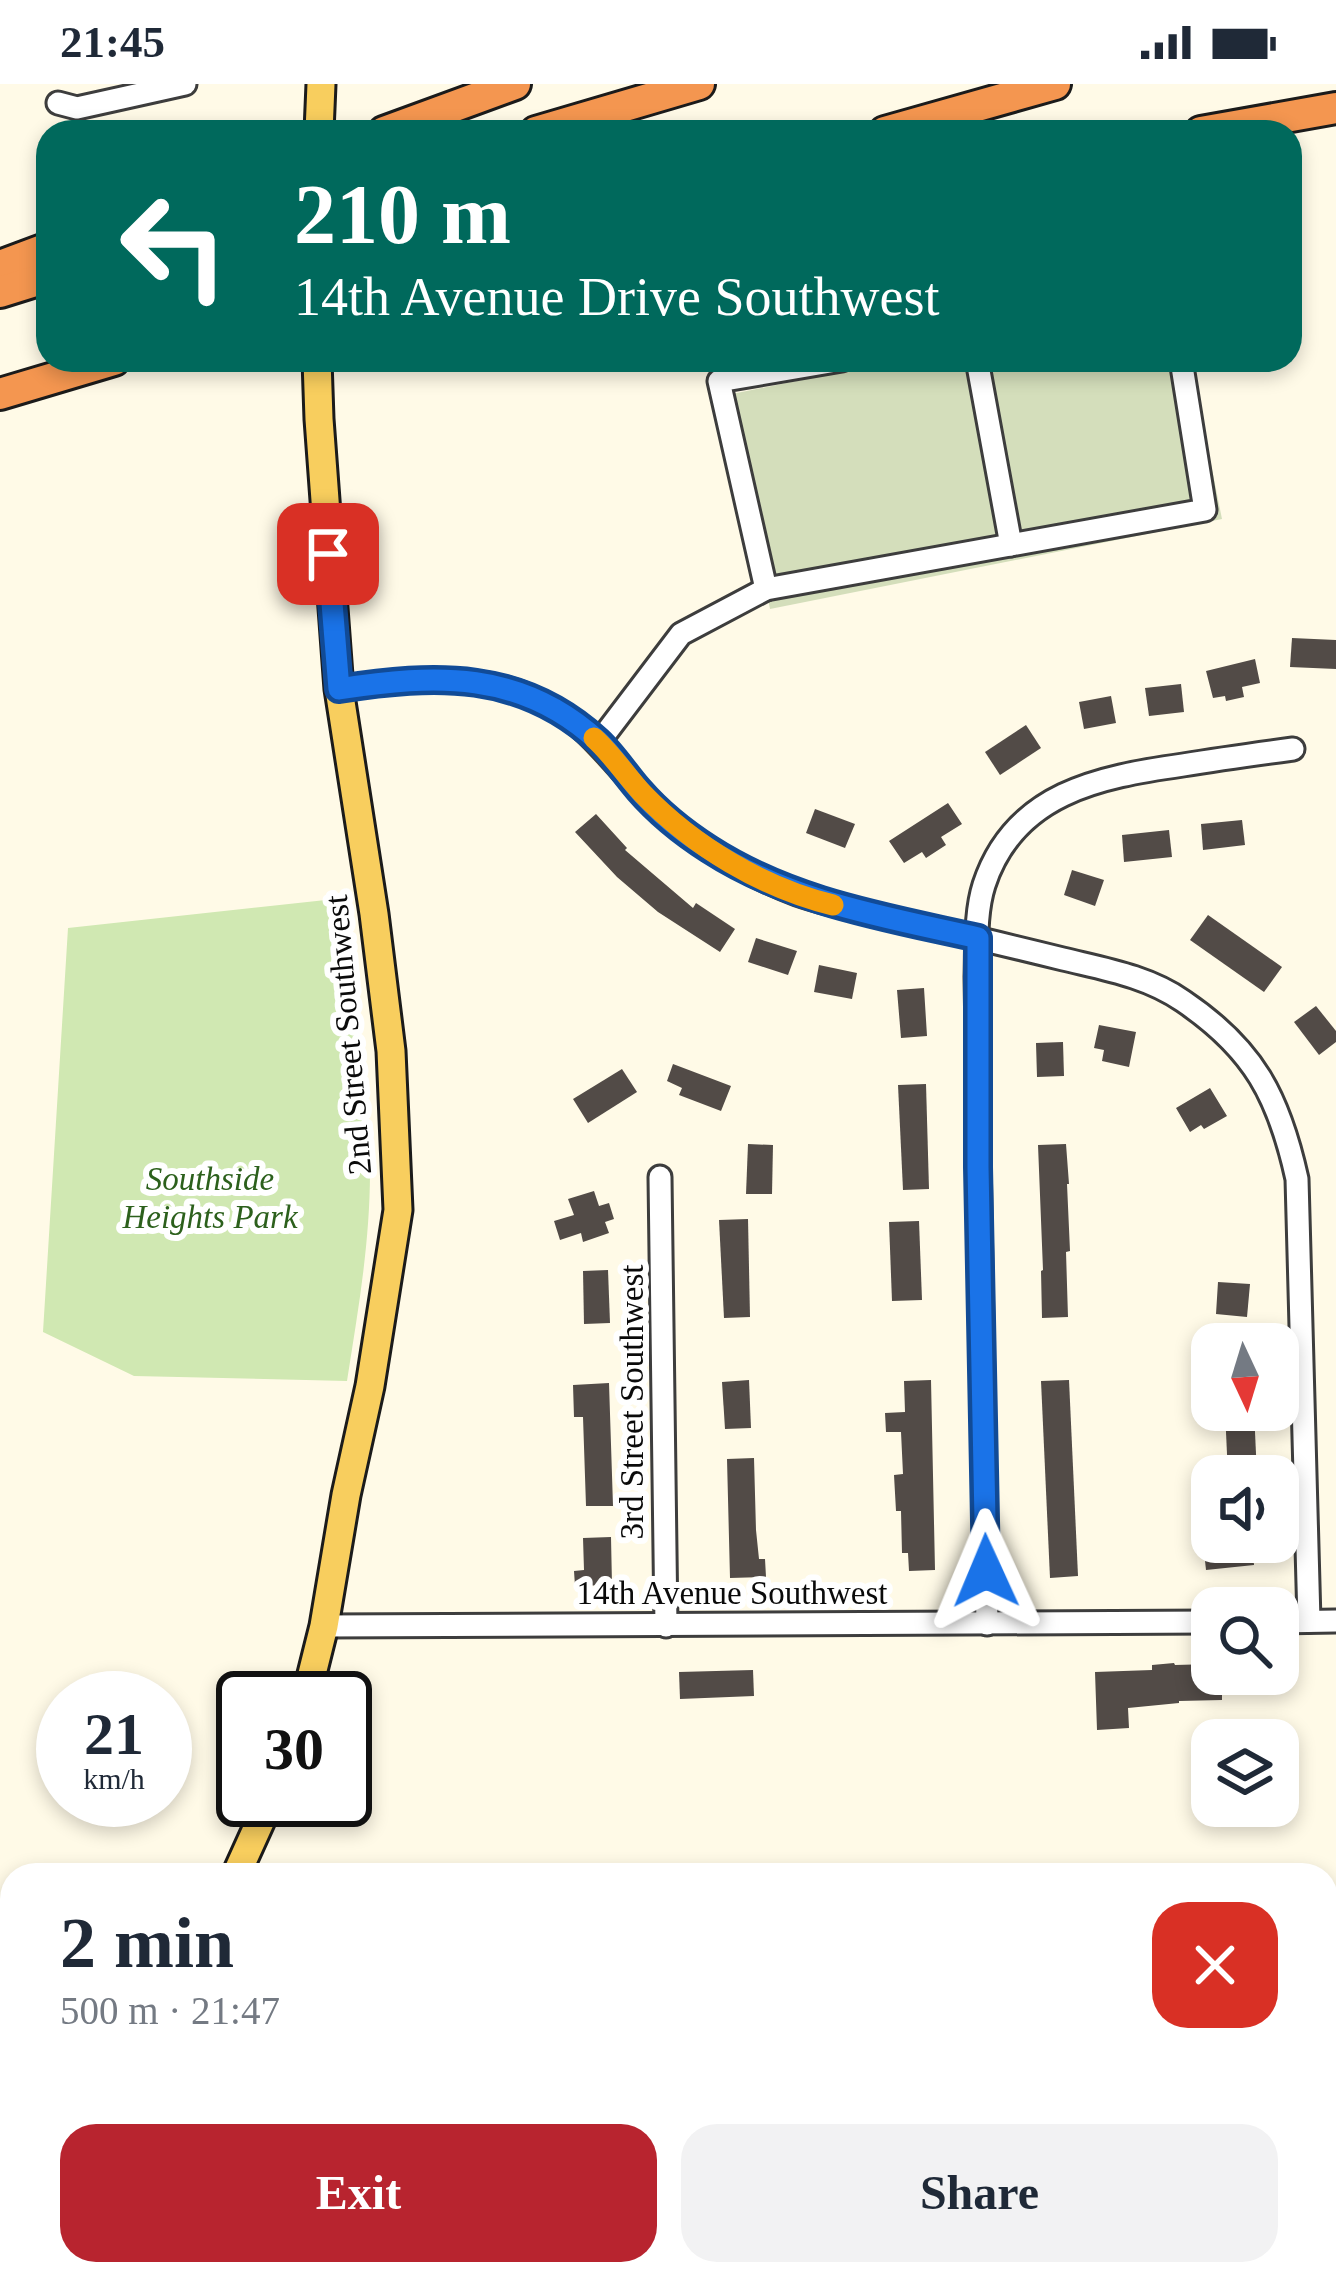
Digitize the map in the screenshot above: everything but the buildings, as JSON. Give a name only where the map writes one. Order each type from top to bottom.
[{"type":"highway","points":[[417,120],[515,84]]},
{"type":"highway","points":[[577,120],[699,84]]},
{"type":"highway","points":[[927,120],[1055,84]]},
{"type":"highway","points":[[1269,120],[1336,108]]},
{"type":"highway","points":[[1302,121],[1336,118]]},
{"type":"highway","points":[[0,266],[36,252]]},
{"type":"highway","points":[[0,292],[36,281]]},
{"type":"highway","points":[[0,394],[74,372]]},
{"type":"main road","points":[[320,120],[321,84]]},
{"type":"main road","name":"2nd Street Southwest","points":[[313,1671],[370,1386],[398,1210],[391,1052],[339,689],[317,372]]},
{"type":"main road","points":[[241,1863],[258,1827]]},
{"type":"street","points":[[58,103],[77,108],[185,84]]},
{"type":"street","points":[[766,589],[719,381],[772,372]]},
{"type":"street","points":[[979,372],[1010,545]]},
{"type":"street","points":[[599,742],[681,634],[766,589],[1205,510],[1183,372]]},
{"type":"street","points":[[339,689],[424,679],[482,682],[536,699],[599,742],[674,823],[754,875],[821,902],[1123,973],[1177,997],[1214,1023],[1256,1070],[1274,1101],[1289,1144],[1300,1209],[1309,1622]]},
{"type":"street","points":[[987,1624],[978,1215],[982,891],[999,854],[1022,823],[1059,796],[1102,779],[1292,748]]},
{"type":"street","name":"3rd Street Southwest","points":[[660,1177],[666,1626]]},
{"type":"street","name":"14th Avenue Southwest","points":[[324,1626],[1191,1622]]},
{"type":"street","points":[[1299,1622],[1336,1622]]},
{"type":"green space","points":[[841,372],[1192,372],[1222,519],[770,609],[727,395]]},
{"type":"green space","name":"Southside Heights Park","points":[[335,899],[359,1034],[369,1137],[366,1251],[347,1381],[134,1376],[43,1332],[68,928]]},
{"type":"slow traffic","points":[[594,738],[642,793],[709,849],[754,875],[833,905]]},
{"type":"route","points":[[328,554],[339,689],[447,679],[482,682],[536,699],[599,742],[674,823],[754,875],[821,902],[978,938],[986,1571]]}]
